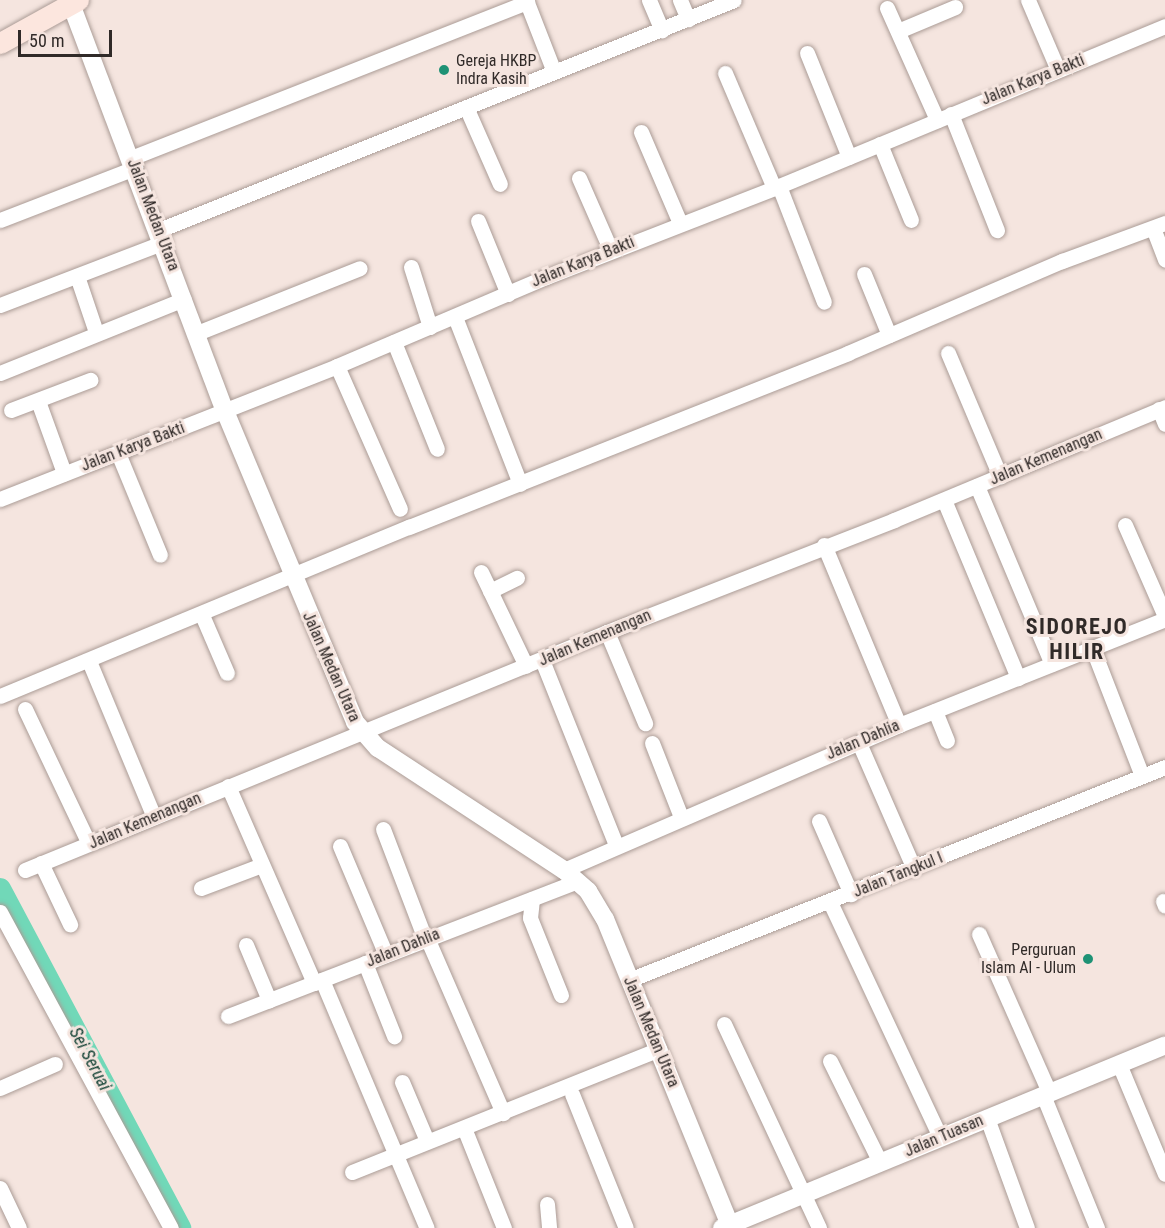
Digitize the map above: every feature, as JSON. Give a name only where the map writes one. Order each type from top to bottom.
[{"type":"main road","points":[[0,43],[74,2]]},
{"type":"street","points":[[649,0],[662,30]]},
{"type":"street","points":[[680,0],[688,19]]},
{"type":"street","points":[[0,305],[77,276],[162,236],[466,107],[734,0]]},
{"type":"street","points":[[1028,0],[1058,70]]},
{"type":"street","points":[[0,220],[527,1],[554,72]]},
{"type":"street","name":"Jalan Medan Utara","points":[[74,2],[225,411],[335,681],[360,731],[378,748],[571,875],[597,904],[659,1049],[728,1227]]},
{"type":"street","points":[[898,31],[955,7]]},
{"type":"street","points":[[887,8],[944,117],[997,230]]},
{"type":"street","name":"Jalan Karya Bakti","points":[[0,499],[337,366],[611,250],[776,187],[1165,26]]},
{"type":"street","points":[[807,53],[849,157]]},
{"type":"street","points":[[725,73],[824,302]]},
{"type":"street","points":[[466,107],[500,184]]},
{"type":"street","points":[[641,132],[680,223]]},
{"type":"street","points":[[880,144],[911,220]]},
{"type":"street","points":[[579,178],[611,250]]},
{"type":"street","points":[[478,221],[508,294]]},
{"type":"street","points":[[0,696],[890,335],[1062,261],[1159,225],[1165,260]]},
{"type":"street","points":[[411,267],[430,327]]},
{"type":"street","points":[[197,333],[360,268]]},
{"type":"street","points":[[864,274],[890,335]]},
{"type":"street","points":[[77,276],[96,332]]},
{"type":"street","points":[[0,373],[184,298]]},
{"type":"street","points":[[455,317],[520,484]]},
{"type":"street","points":[[394,342],[437,448]]},
{"type":"street","points":[[948,353],[1000,476]]},
{"type":"street","points":[[337,366],[400,509]]},
{"type":"street","points":[[11,410],[90,380]]},
{"type":"street","points":[[38,400],[64,473]]},
{"type":"street","name":"Jalan Kemenangan","points":[[25,870],[360,731],[542,660],[824,545],[1163,413]]},
{"type":"street","points":[[118,453],[160,555]]},
{"type":"street","points":[[978,486],[1052,664]]},
{"type":"street","points":[[944,500],[1017,678]]},
{"type":"street","points":[[1125,525],[1165,617]]},
{"type":"street","points":[[824,545],[899,725]]},
{"type":"street","points":[[480,572],[526,666]]},
{"type":"street","points":[[490,591],[517,578]]},
{"type":"street","points":[[202,615],[227,673]]},
{"type":"street","name":"Jalan Dahlia","points":[[228,1016],[532,899],[616,845],[899,725],[1165,617]]},
{"type":"street","points":[[607,632],[645,723]]},
{"type":"street","points":[[1092,647],[1142,777]]},
{"type":"street","points":[[542,660],[616,845]]},
{"type":"street","points":[[89,661],[154,817]]},
{"type":"street","points":[[31,710],[94,842]]},
{"type":"street","points":[[935,711],[947,741]]},
{"type":"street","points":[[860,742],[914,869]]},
{"type":"street","points":[[652,743],[681,817]]},
{"type":"street","name":"Jalan Tangkul I","points":[[629,980],[914,869],[1165,767]]},
{"type":"street","points":[[228,786],[428,1228]]},
{"type":"street","points":[[819,821],[851,894]]},
{"type":"street","points":[[383,829],[426,938],[503,1113]]},
{"type":"street","points":[[340,846],[386,955]]},
{"type":"street","points":[[41,863],[70,924]]},
{"type":"street","points":[[201,888],[262,865]]},
{"type":"street","points":[[532,899],[530,918],[561,995]]},
{"type":"street","points":[[830,902],[940,1137]]},
{"type":"street","points":[[0,912],[171,1228]]},
{"type":"street","points":[[979,934],[1046,1094],[1097,1228]]},
{"type":"street","points":[[246,945],[269,1000]]},
{"type":"street","points":[[365,963],[394,1036]]},
{"type":"street","points":[[724,1024],[806,1193],[819,1228]]},
{"type":"street","name":"Jalan Tuasan","points":[[728,1227],[1165,1044]]},
{"type":"street","points":[[352,1172],[427,1141],[575,1088],[659,1049]]},
{"type":"street","points":[[830,1061],[880,1162]]},
{"type":"street","points":[[0,1088],[55,1064]]},
{"type":"street","points":[[1119,1064],[1165,1174]]},
{"type":"street","points":[[402,1082],[427,1141]]},
{"type":"street","points":[[575,1088],[609,1161]]},
{"type":"street","points":[[575,1088],[626,1228]]},
{"type":"street","points":[[987,1118],[1027,1228]]},
{"type":"street","points":[[464,1128],[504,1228]]},
{"type":"street","points":[[0,1188],[20,1228]]},
{"type":"street","points":[[547,1204],[549,1228]]},
{"type":"waterway","name":"Sei Seruai","points":[[0,889],[180,1228]]},
{"type":"place","name":"Gereja HKBP Indra Kasih","points":[[444,70]]},
{"type":"place","name":"Perguruan Islam Al - Ulum","points":[[1088,959]]},
{"type":"district","name":"SIDOREJO HILIR","points":[[1077,638]]}]
